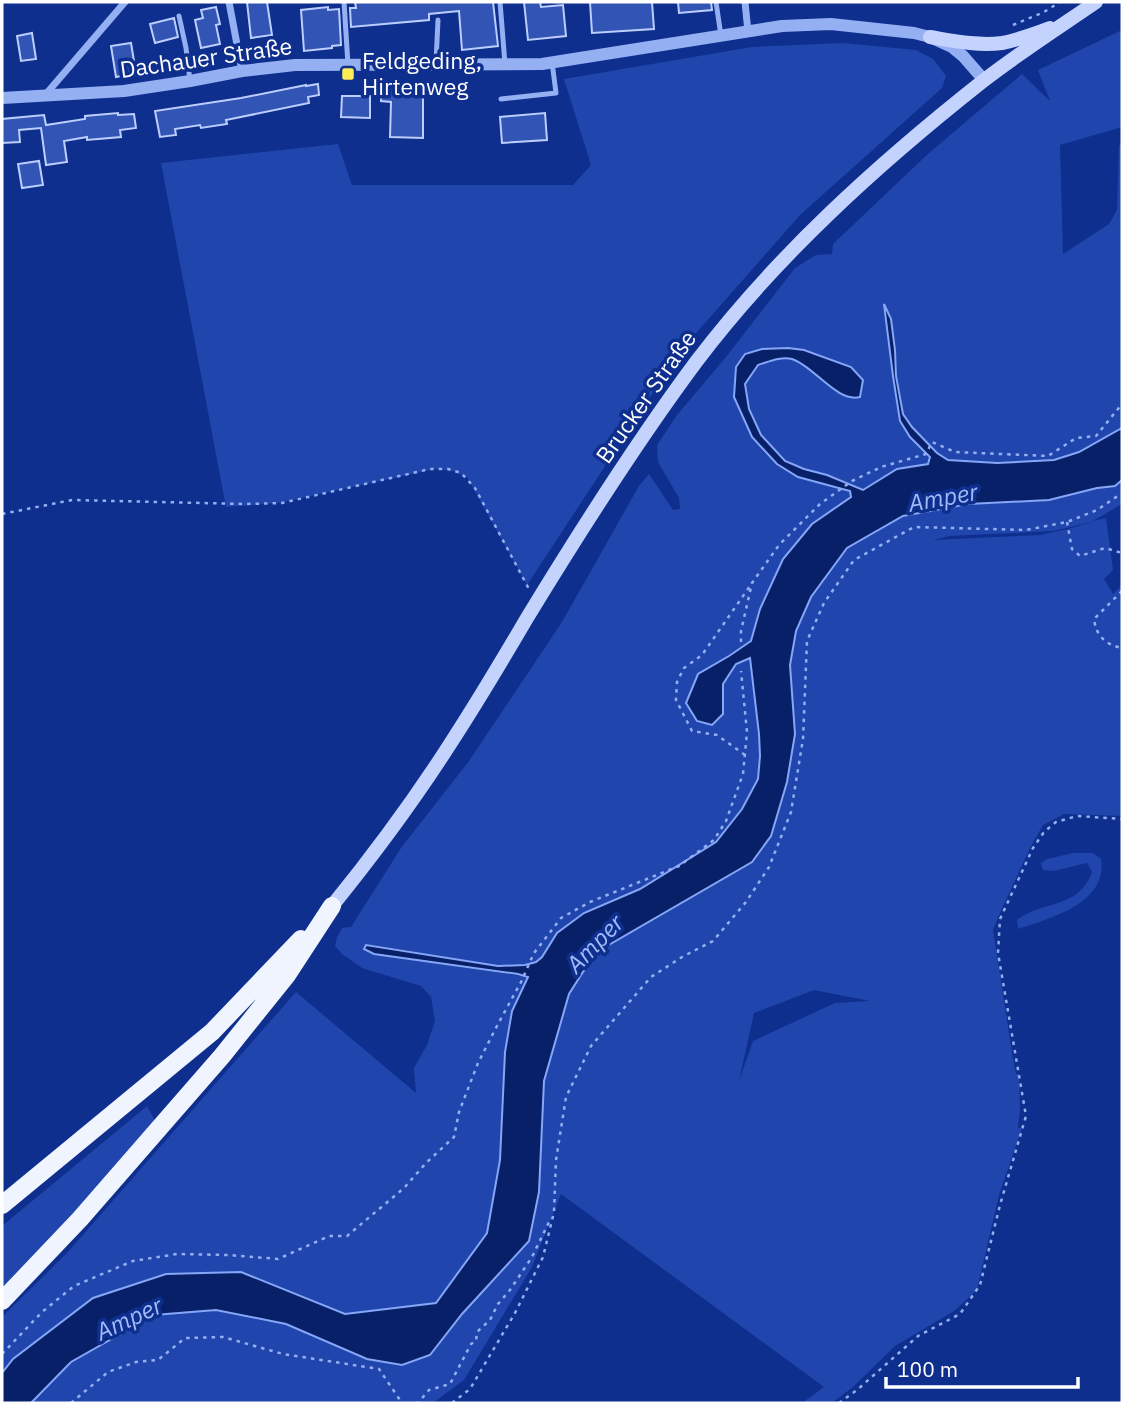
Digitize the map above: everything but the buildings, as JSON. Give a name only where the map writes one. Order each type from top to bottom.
[{"type":"highway","points":[[2,1205],[212,1032],[332,906]]},
{"type":"highway","points":[[2,1301],[80,1219],[222,1056],[287,975],[332,906]]},
{"type":"main road","name":"Brucker Straße","points":[[332,906],[385,840],[452,741],[641,440],[697,361],[744,304],[820,224],[870,177],[984,80],[1096,2]]},
{"type":"main road","points":[[930,37],[1002,43],[1023,38],[1070,19]]},
{"type":"street","points":[[44,96],[125,2]]},
{"type":"street","points":[[229,2],[242,71]]},
{"type":"street","points":[[745,2],[748,32]]},
{"type":"street","name":"Dachauer Straße","points":[[2,98],[124,91],[295,65],[552,62],[782,26],[831,24],[930,37],[952,47],[984,80]]},
{"type":"lane","points":[[344,2],[348,65]]},
{"type":"lane","points":[[500,2],[505,64]]},
{"type":"lane","points":[[716,2],[721,36]]},
{"type":"lane","points":[[179,16],[190,81]]},
{"type":"lane","points":[[435,65],[438,20]]},
{"type":"lane","points":[[500,99],[556,93],[552,62]]},
{"type":"path","points":[[745,755],[717,735],[692,731],[676,700],[677,682],[684,668],[702,655],[779,545],[820,504],[852,481],[881,467],[926,454],[932,442],[955,452],[1048,456],[1076,439],[1096,436],[1122,404]]},
{"type":"path","points":[[2,514],[72,500],[246,505],[282,503],[430,470],[448,469],[461,473],[475,488],[537,603]]},
{"type":"path","points":[[452,1403],[470,1389],[515,1314],[543,1257],[554,1212],[556,1160],[566,1097],[591,1046],[651,977],[713,941],[746,902],[769,867],[791,812],[803,739],[807,641],[824,603],[854,560],[914,527],[1026,530],[1067,522],[1097,510],[1122,493]]},
{"type":"path","points":[[1067,522],[1072,549],[1080,556],[1105,548],[1122,553]]},
{"type":"path","points":[[741,642],[752,583]]},
{"type":"path","points":[[1122,591],[1094,619],[1096,630],[1111,646],[1122,648]]},
{"type":"path","points":[[2,1354],[42,1311],[74,1286],[133,1261],[177,1254],[278,1259],[330,1236],[346,1236],[404,1188],[426,1163],[454,1138],[459,1112],[478,1063],[534,953],[561,918],[624,887],[679,866],[714,840],[726,821],[743,774],[747,732],[741,671]]},
{"type":"path","points":[[839,1403],[918,1336],[960,1314],[981,1285],[1000,1205],[1026,1116],[998,953],[1000,919],[1033,848],[1044,832],[1056,822],[1077,816],[1122,819]]},
{"type":"path","points":[[416,1403],[429,1390],[450,1384],[471,1344],[476,1340],[477,1332],[490,1320],[498,1304],[532,1257],[554,1212]]},
{"type":"path","points":[[71,1403],[108,1372],[136,1362],[158,1360],[185,1338],[223,1337],[283,1354],[379,1369],[402,1403]]},
{"type":"shaded area","points":[[1122,30],[1122,127],[1060,145],[1063,254],[1109,224],[1117,210],[1119,146],[1122,142],[1122,428],[1079,452],[1054,460],[997,463],[948,460],[897,469],[864,490],[785,461],[761,435],[749,409],[745,384],[758,365],[778,359],[792,359],[817,375],[862,389],[863,380],[851,366],[804,350],[736,367],[752,437],[777,464],[798,477],[850,491],[851,497],[812,524],[783,559],[760,609],[751,641],[698,674],[723,714],[723,684],[736,663],[750,657],[760,756],[758,779],[742,809],[716,842],[640,889],[584,913],[557,933],[536,962],[498,966],[366,945],[365,949],[374,954],[528,977],[512,1011],[500,1160],[487,1233],[436,1304],[345,1314],[241,1272],[13,1359],[2,1373],[2,1317],[67,1253],[296,992],[416,1093],[414,1068],[427,1045],[435,1021],[431,997],[421,986],[362,968],[335,946],[337,937],[342,928],[351,927],[401,848],[469,761],[562,622],[639,486],[649,474],[673,510],[680,509],[679,498],[658,462],[657,445],[677,415],[795,268],[816,255],[832,254],[833,244],[929,153],[1022,74],[1050,101],[1038,70]]},
{"type":"shaded area","points":[[843,43],[916,50],[933,59],[946,76],[942,88],[800,215],[682,349],[527,585],[467,477],[453,471],[435,469],[278,503],[226,507],[161,163],[338,144],[352,185],[573,185],[591,165],[564,79],[752,47]]},
{"type":"shaded area","points":[[1122,480],[1122,504],[1093,521],[1106,518],[1113,570],[1104,579],[1113,594],[1122,585],[1122,816],[1064,814],[1043,825],[993,930],[1013,1059],[1016,1074],[1019,1074],[1018,1128],[1022,1128],[999,1195],[977,1290],[954,1311],[895,1346],[853,1387],[832,1403],[802,1403],[824,1387],[561,1194],[532,1267],[464,1380],[433,1403],[31,1403],[71,1362],[153,1315],[216,1310],[286,1324],[367,1359],[430,1355],[462,1314],[529,1241],[539,1192],[544,1081],[569,992],[595,953],[752,862],[771,836],[787,782],[795,734],[790,665],[796,631],[811,597],[847,548],[903,516],[967,504],[1048,500],[1115,486]],"holes":[[[1092,522],[1040,535],[933,540],[949,536],[1053,531]],[[814,990],[870,1001],[835,1003],[753,1041],[739,1081],[754,1013]]]},
{"type":"shaded area","points":[[1073,853],[1093,853],[1101,859],[1101,874],[1096,887],[1087,898],[1061,914],[1018,929],[1017,920],[1069,899],[1086,884],[1092,872],[1087,863],[1054,871],[1043,870],[1041,863],[1047,859]]},
{"type":"shaded area","points":[[147,1106],[155,1121],[115,1170],[2,1289],[2,1226]]},
{"type":"water","name":"Amper","points":[[884,304],[891,319],[896,376],[903,414],[937,453],[948,460],[997,463],[1054,460],[1079,452],[1122,428],[1122,480],[1115,486],[1049,500],[968,504],[903,516],[847,548],[811,597],[796,631],[790,665],[795,734],[787,782],[771,836],[752,862],[595,953],[569,994],[544,1081],[539,1192],[529,1241],[462,1314],[430,1355],[402,1365],[367,1359],[286,1324],[216,1310],[154,1315],[71,1362],[31,1403],[2,1403],[2,1373],[13,1359],[93,1298],[166,1274],[241,1272],[345,1314],[436,1303],[487,1233],[500,1160],[505,1052],[512,1011],[528,977],[374,954],[364,949],[366,945],[498,966],[536,962],[557,933],[584,913],[640,889],[716,842],[742,809],[758,779],[759,734],[750,658],[736,664],[723,684],[723,714],[712,725],[697,721],[686,703],[698,674],[751,641],[760,609],[783,559],[812,524],[851,497],[850,491],[798,477],[777,464],[752,437],[734,397],[736,367],[745,354],[762,349],[788,348],[804,350],[851,367],[863,380],[860,397],[851,397],[843,395],[792,359],[779,359],[758,365],[745,384],[749,409],[761,435],[785,461],[863,490],[897,469],[928,464],[930,457],[910,437],[900,421]]},
{"type":"place","name":"Feldgeding, Hirtenweg","points":[[348,74]]}]
